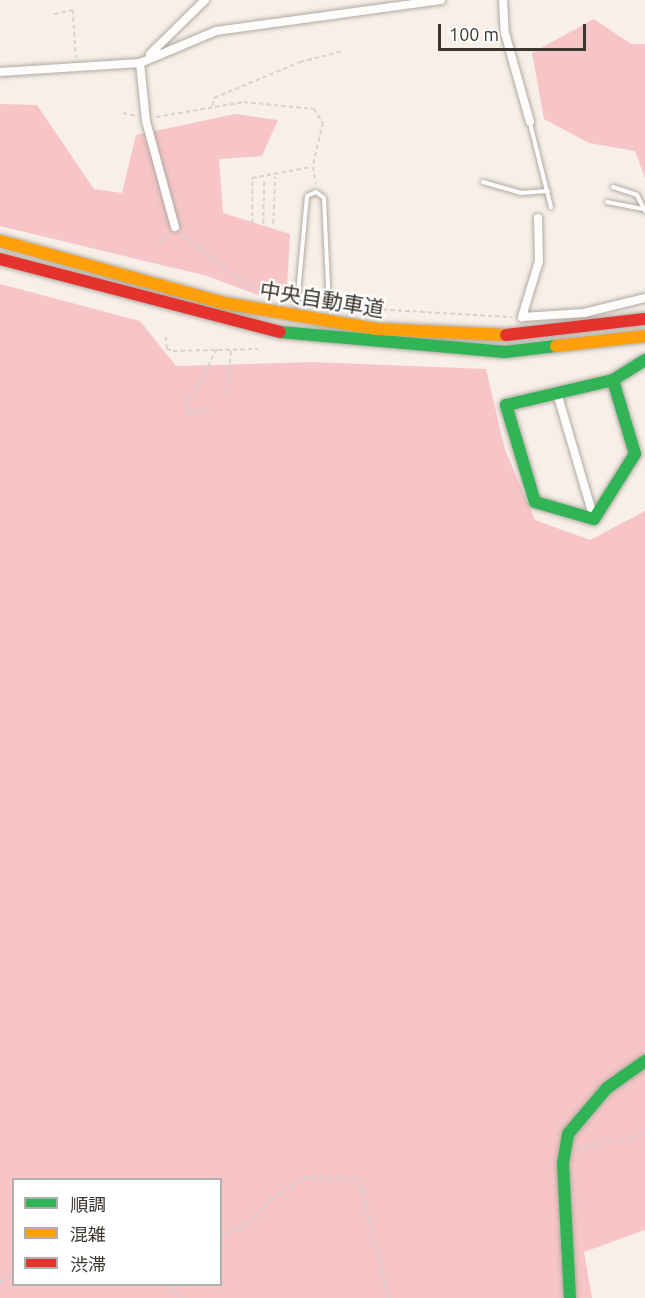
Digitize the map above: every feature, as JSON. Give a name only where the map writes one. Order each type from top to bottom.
[{"type":"main road","name":"中央自動車道","points":[[0,241],[215,301],[376,329],[506,335],[645,319]]},
{"type":"main road","name":"中央自動車道","points":[[0,259],[221,321],[318,340],[505,352],[645,336]]},
{"type":"main road","points":[[613,380],[635,454],[594,519],[535,502],[506,405],[613,380],[645,360]]},
{"type":"main road","points":[[570,1298],[563,1152],[568,1134],[607,1088],[645,1060]]},
{"type":"street","points":[[141,63],[205,0]]},
{"type":"street","points":[[0,72],[141,63],[216,32],[441,0]]},
{"type":"street","points":[[503,0],[505,33],[530,122]]},
{"type":"street","points":[[141,63],[146,119],[175,227]]},
{"type":"street","points":[[538,218],[539,261],[522,317],[584,313],[645,298]]},
{"type":"street","points":[[557,393],[594,519]]},
{"type":"lane","points":[[530,122],[551,207]]},
{"type":"lane","points":[[483,182],[520,193],[548,191]]},
{"type":"lane","points":[[614,187],[637,195],[644,210]]},
{"type":"lane","points":[[297,304],[305,204],[307,196],[316,192],[324,198],[329,307]]},
{"type":"lane","points":[[607,202],[644,210]]},
{"type":"path","points":[[54,14],[73,10],[77,68]]},
{"type":"path","points":[[212,106],[214,98],[300,62],[343,51]]},
{"type":"path","points":[[123,113],[146,119],[212,106],[259,102],[314,109],[323,130],[313,167],[316,192]]},
{"type":"path","points":[[252,224],[252,178],[264,179],[313,167]]},
{"type":"path","points":[[273,224],[275,176]]},
{"type":"path","points":[[263,224],[264,179]]},
{"type":"path","points":[[166,337],[167,349],[173,351],[258,349]]},
{"type":"path","points":[[225,393],[231,348]]},
{"type":"path","points":[[209,410],[189,414],[186,406],[217,350]]},
{"type":"path","points":[[563,1152],[645,1135]]},
{"type":"path","points":[[222,1236],[249,1223],[271,1199],[305,1178],[359,1178],[389,1298]]},
{"type":"path","points":[[166,1286],[183,1298]]},
{"type":"shaded area","points":[[594,19],[631,44],[645,44],[645,178],[635,151],[589,143],[544,119],[532,53]]},
{"type":"shaded area","points":[[0,104],[37,105],[94,189],[122,193],[136,135],[235,114],[278,120],[262,156],[219,159],[223,213],[290,234],[287,289],[261,296],[207,276],[0,226]]},
{"type":"shaded area","points":[[0,284],[140,321],[176,366],[313,362],[486,369],[505,450],[535,520],[590,540],[645,511],[645,1230],[584,1252],[592,1298],[0,1298]]},
{"type":"traffic: fast","points":[[280,332],[505,352],[556,346]]},
{"type":"traffic: fast","points":[[613,380],[506,405],[535,502],[594,519],[635,454],[613,380],[645,360]]},
{"type":"traffic: fast","points":[[570,1298],[563,1163],[568,1134],[607,1088],[645,1061]]},
{"type":"traffic: slow","points":[[0,241],[224,303],[376,329],[506,335]]},
{"type":"traffic: slow","points":[[556,346],[645,336]]},
{"type":"traffic: jam","points":[[0,259],[280,332]]},
{"type":"traffic: jam","points":[[506,335],[645,319]]}]
